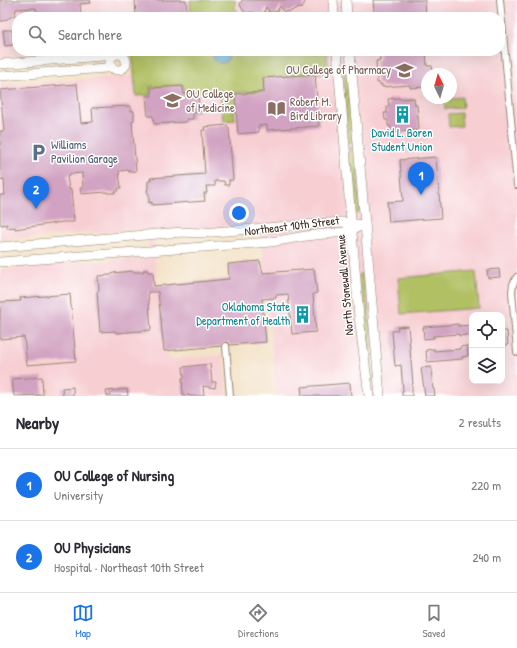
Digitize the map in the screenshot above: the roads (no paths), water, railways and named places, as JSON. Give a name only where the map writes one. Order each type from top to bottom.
[{"type":"main road","points":[[333,0],[334,12]]},
{"type":"main road","points":[[346,0],[347,12]]},
{"type":"main road","points":[[0,64],[102,56]]},
{"type":"main road","points":[[111,67],[111,59],[114,56]]},
{"type":"main road","points":[[0,76],[111,67],[114,70],[119,71],[123,69],[126,64],[126,58],[124,56]]},
{"type":"main road","name":"North Stonewall Avenue","points":[[337,56],[359,317],[369,396]]},
{"type":"main road","name":"North Stonewall Avenue","points":[[350,56],[380,396]]},
{"type":"main road","name":"Northeast 10th Street","points":[[0,247],[182,232],[201,233],[342,222],[352,227]]},
{"type":"main road","name":"Northeast 10th Street","points":[[0,262],[271,242],[344,232],[352,227],[365,225]]},
{"type":"street","points":[[500,0],[501,12]]},
{"type":"street","points":[[505,54],[517,185]]},
{"type":"street","points":[[517,277],[513,284],[512,292],[517,352]]},
{"type":"street","points":[[226,346],[230,396]]},
{"type":"water","points":[[213,56],[229,56],[227,60],[221,63],[215,60]]},
{"type":"place","name":"OU College of Pharmacy","points":[[404,70]]},
{"type":"place","name":"OU College of Medicine","points":[[173,101]]},
{"type":"place","name":"Robert M. Bird Library","points":[[277,109]]},
{"type":"place","name":"David L. Boren Student Union","points":[[402,114]]},
{"type":"place","name":"Williams Pavilion Garage","points":[[38,152]]},
{"type":"place","name":"OU College of Nursing","points":[[421,195]]},
{"type":"place","name":"OU Physicians","points":[[36,209]]},
{"type":"place","name":"Oklahoma State Department of Health","points":[[303,314]]}]
